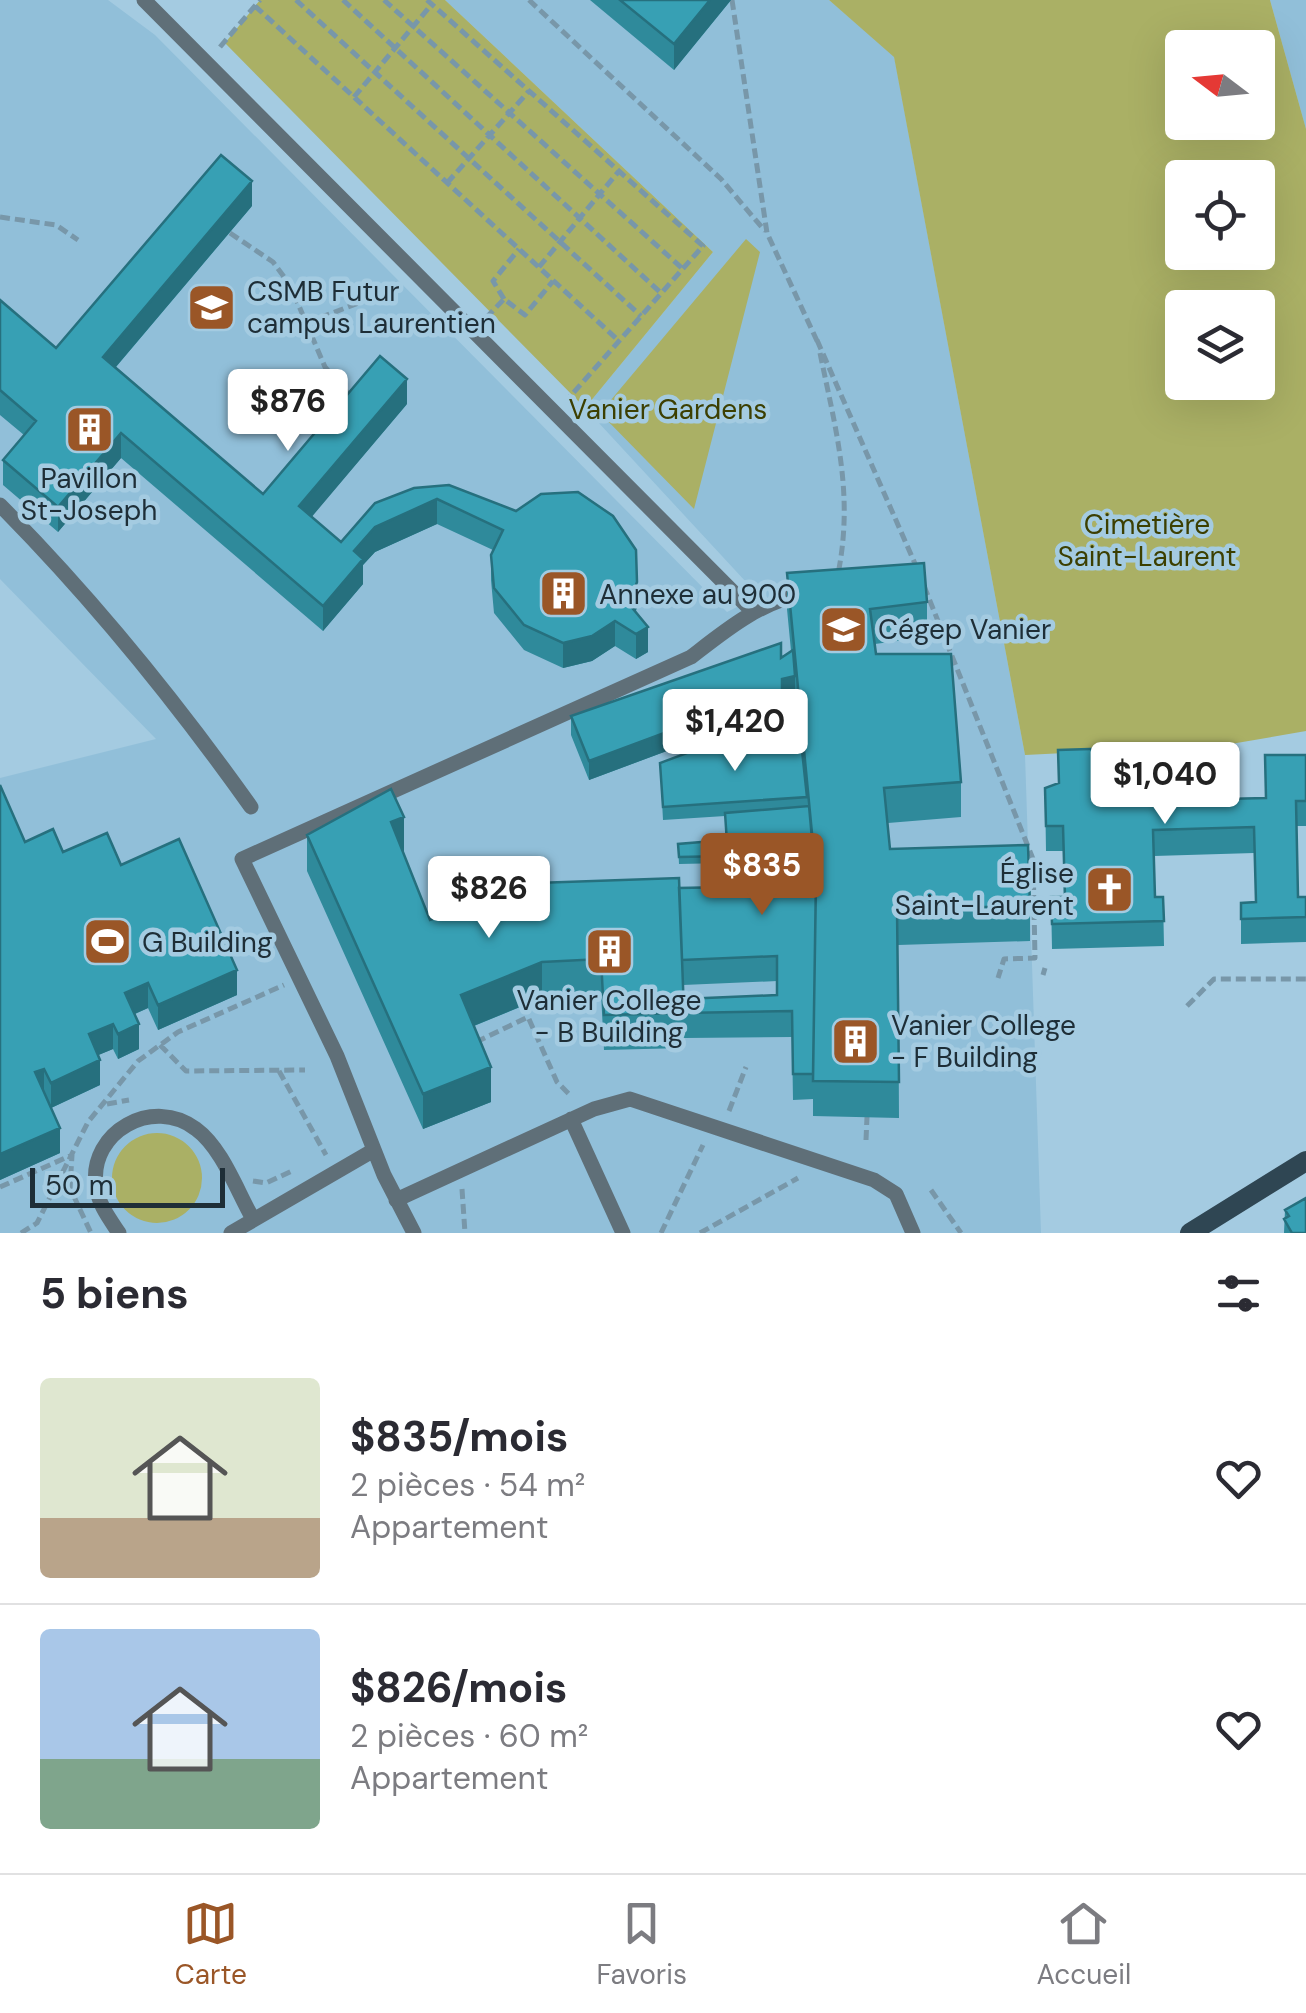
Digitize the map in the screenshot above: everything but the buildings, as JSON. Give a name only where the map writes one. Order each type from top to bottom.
[{"type":"main road","points":[[1190,1233],[1306,1160]]},
{"type":"lane","points":[[144,0],[753,612]]},
{"type":"lane","points":[[0,505],[50,555],[194,726],[251,807]]},
{"type":"lane","points":[[414,1233],[374,1150],[337,1056],[242,859],[692,657],[753,612],[780,598],[836,587]]},
{"type":"lane","points":[[396,1200],[571,1119],[630,1099],[826,1162],[896,1194],[913,1233]]},
{"type":"lane","points":[[119,1233],[100,1204],[97,1163],[105,1144],[119,1128],[138,1118],[158,1115],[179,1119],[197,1129],[211,1145],[253,1219]]},
{"type":"lane","points":[[571,1119],[623,1233]]},
{"type":"lane","points":[[231,1233],[374,1150]]},
{"type":"path","points":[[296,0],[642,316]]},
{"type":"path","points":[[343,0],[661,294]]},
{"type":"path","points":[[384,0],[683,268]]},
{"type":"path","points":[[529,0],[722,178],[767,233],[922,581],[1032,858],[1035,958],[1004,958],[998,978]]},
{"type":"path","points":[[732,0],[767,233]]},
{"type":"path","points":[[354,97],[430,2],[703,246],[555,413]]},
{"type":"path","points":[[207,63],[258,3],[354,97],[619,341]]},
{"type":"path","points":[[446,183],[529,90]]},
{"type":"path","points":[[538,267],[620,171]]},
{"type":"path","points":[[0,217],[56,225],[78,240]]},
{"type":"path","points":[[230,233],[273,262],[326,367],[359,406]]},
{"type":"path","points":[[518,249],[493,281],[504,299],[525,316],[553,281]]},
{"type":"path","points":[[306,323],[382,294],[414,272]]},
{"type":"path","points":[[474,332],[504,299]]},
{"type":"path","points":[[817,340],[846,479],[845,539],[836,587]]},
{"type":"path","points":[[1187,1006],[1214,980],[1306,979]]},
{"type":"path","points":[[20,1233],[37,1223],[88,1122],[108,1104],[138,1062],[178,1032],[283,985]]},
{"type":"path","points":[[480,1056],[474,1043],[528,1018],[557,1082],[558,1100]]},
{"type":"path","points":[[160,1045],[186,1071],[305,1070]]},
{"type":"path","points":[[729,1111],[746,1067]]},
{"type":"path","points":[[278,1070],[326,1155]]},
{"type":"path","points":[[557,1082],[574,1098]]},
{"type":"path","points":[[108,1104],[137,1099]]},
{"type":"path","points":[[866,1140],[868,1117]]},
{"type":"path","points":[[662,1233],[705,1142]]},
{"type":"path","points":[[311,1162],[326,1155],[374,1150]]},
{"type":"path","points":[[0,1186],[72,1155]]},
{"type":"path","points":[[250,1180],[266,1183],[296,1169]]},
{"type":"path","points":[[700,1233],[805,1174]]},
{"type":"path","points":[[462,1186],[465,1233]]},
{"type":"path","points":[[931,1190],[961,1233]]},
{"type":"shaded area","name":"Cégep Vanier","points":[[0,0],[108,0],[155,35],[727,612],[759,596],[585,408],[713,252],[445,0],[829,0],[894,56],[1025,755],[1041,1233],[0,1233],[0,778],[156,739],[0,579]]},
{"type":"shaded area","points":[[1270,0],[1306,0],[1306,129]]},
{"type":"green space","points":[[260,0],[445,0],[713,252],[585,408],[225,43]]},
{"type":"green space","name":"Cimetière Saint-Laurent","points":[[829,0],[1270,0],[1306,129],[1306,731],[1225,745],[1025,755],[894,57]]},
{"type":"green space","name":"Vanier Gardens","points":[[746,239],[760,252],[694,509],[600,413]]},
{"type":"green space","points":[[157,1133],[174,1136],[189,1146],[199,1161],[199,1195],[189,1210],[174,1220],[157,1223],[140,1220],[125,1210],[115,1195],[112,1178],[115,1161],[125,1146],[140,1136]]},
{"type":"place","name":"CSMB Futur campus Laurentien","points":[[212,307]]},
{"type":"place","name":"Pavillon St-Joseph","points":[[89,430]]},
{"type":"place","name":"Annexe au 900","points":[[564,594]]},
{"type":"place","name":"Cégep Vanier","points":[[843,629]]},
{"type":"place","name":"Église Saint-Laurent","points":[[1109,889]]},
{"type":"place","name":"G Building","points":[[107,942]]},
{"type":"place","name":"Vanier College - B Building","points":[[609,952]]},
{"type":"place","name":"Vanier College - F Building","points":[[856,1041]]}]
